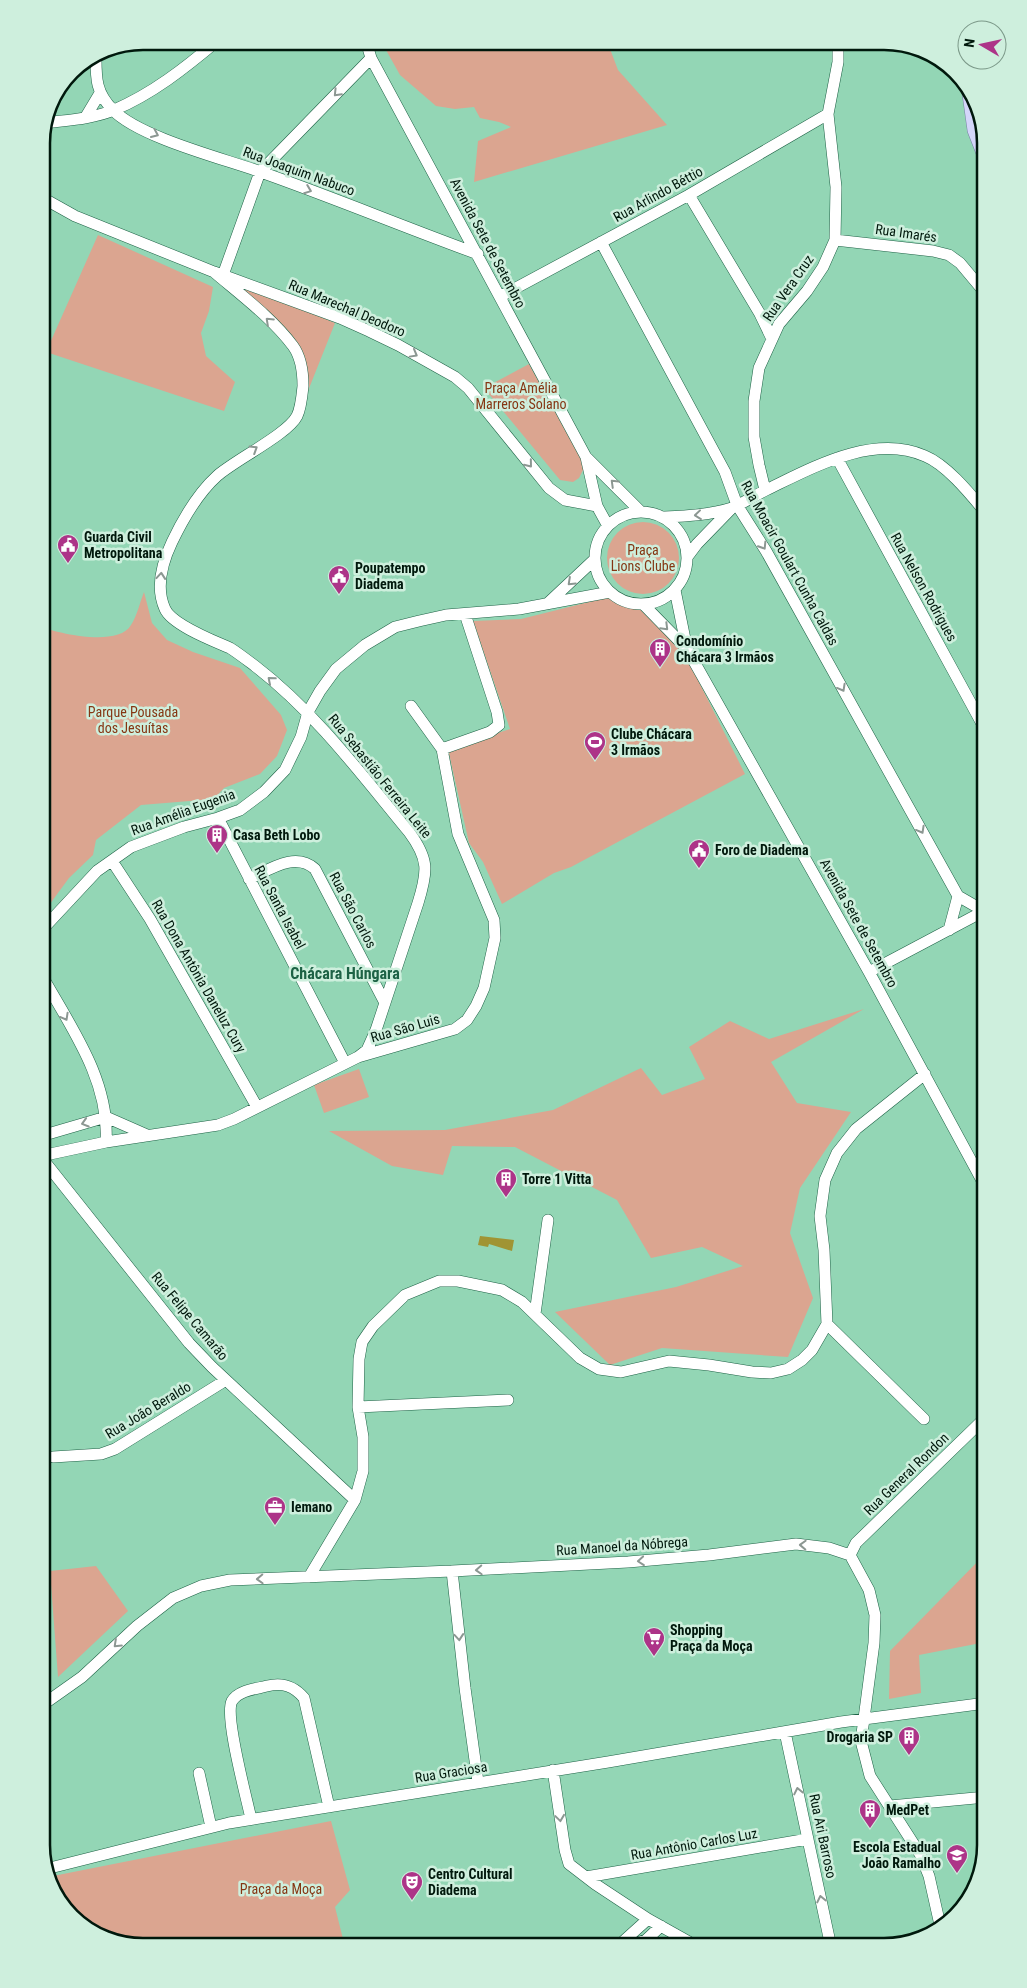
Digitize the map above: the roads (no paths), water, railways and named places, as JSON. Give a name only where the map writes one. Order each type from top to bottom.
[{"type":"main road","points":[[973,116],[976,134]]},
{"type":"street","points":[[52,122],[85,118],[113,110],[182,72],[207,50]]},
{"type":"street","name":"Avenida Sete de Setembro","points":[[369,50],[371,58],[501,296],[586,457],[598,506],[608,526]]},
{"type":"street","name":"Rua Vera Cruz","points":[[765,490],[758,465],[754,437],[754,401],[760,368],[779,324],[807,291],[823,267],[835,240],[836,187],[828,114],[838,62],[838,50]]},
{"type":"street","points":[[219,274],[260,172],[371,58]]},
{"type":"street","points":[[85,118],[100,93],[96,77],[96,62]]},
{"type":"street","name":"Rua Joaquim Nabuco","points":[[100,93],[113,110],[126,120],[167,140],[260,172],[478,254]]},
{"type":"street","name":"Rua Arlindo Béttio","points":[[501,296],[689,196],[828,114]]},
{"type":"street","points":[[689,196],[760,314],[772,338]]},
{"type":"street","name":"Rua Marechal Deodoro","points":[[50,202],[75,216],[219,274],[340,318],[398,345],[455,377],[481,401],[549,488],[565,500],[598,506]]},
{"type":"street","name":"Rua Imarés","points":[[835,240],[933,251],[949,255],[960,263],[977,283]]},
{"type":"street","name":"Rua Moacir Goulart Cunha Caldas","points":[[601,242],[725,472],[735,506],[766,551],[958,896]]},
{"type":"street","name":"Rua Sebastião Ferreira Leite","points":[[219,274],[272,324],[292,346],[301,366],[303,381],[301,402],[294,420],[277,435],[245,455],[216,477],[190,507],[163,561],[160,592],[166,611],[177,620],[209,640],[232,649],[255,666],[308,712],[409,832],[421,849],[425,865],[424,882],[376,1030],[367,1050],[358,1057]]},
{"type":"street","points":[[664,517],[706,514],[735,506],[765,490],[837,458],[867,449],[900,450],[925,456],[955,478],[977,503]]},
{"type":"street","name":"Avenida Sete de Setembro","points":[[586,457],[640,511]]},
{"type":"street","name":"Rua Nelson Rodrigues","points":[[837,458],[977,715]]},
{"type":"street","points":[[688,556],[697,544],[735,506]]},
{"type":"street","points":[[652,512],[664,517],[681,533],[686,544],[688,556],[682,580],[675,590],[655,602],[643,604],[625,601],[610,592],[602,582],[597,571],[596,547],[601,536],[617,518],[628,513],[652,512]]},
{"type":"street","points":[[546,605],[595,559]]},
{"type":"street","name":"Avenida Sete de Setembro","points":[[675,590],[687,649]]},
{"type":"street","name":"Rua Amélia Eugenia","points":[[50,921],[97,871],[131,847],[184,827],[240,810],[264,792],[285,770],[301,737],[308,712],[320,691],[336,669],[365,644],[395,627],[446,615],[494,613],[610,592]]},
{"type":"street","name":"Avenida Sete de Setembro","points":[[643,604],[687,649],[869,972],[977,1171]]},
{"type":"street","points":[[442,749],[496,729],[499,725],[499,719],[481,660],[465,614]]},
{"type":"street","name":"Rua São Luis","points":[[50,1154],[106,1142],[218,1125],[234,1119],[358,1057],[455,1029],[466,1020],[476,1006],[484,988],[495,938],[494,920],[458,834],[442,749],[411,706]]},
{"type":"street","name":"Rua Santa Isabel","points":[[218,818],[345,1063]]},
{"type":"street","name":"Rua Dona Antônia Daneluz Cury","points":[[112,860],[150,919],[257,1107]]},
{"type":"street","name":"Rua São Carlos","points":[[248,879],[288,862],[308,863],[315,870],[385,1003]]},
{"type":"street","points":[[949,930],[958,896],[977,907]]},
{"type":"street","points":[[869,972],[977,915]]},
{"type":"street","points":[[50,991],[94,1072],[106,1117],[106,1142]]},
{"type":"street","points":[[309,1577],[355,1500],[363,1471],[363,1437],[358,1407],[359,1359],[362,1342],[372,1326],[405,1295],[439,1281],[474,1283],[502,1290],[522,1302],[580,1358],[599,1370],[621,1372],[669,1361],[771,1374],[788,1369],[802,1360],[812,1350],[827,1324],[824,1250],[820,1216],[826,1180],[837,1153],[856,1129],[925,1074]]},
{"type":"street","points":[[50,1133],[106,1117],[147,1135]]},
{"type":"street","name":"Rua Felipe Camarão","points":[[50,1167],[190,1343],[226,1380],[355,1500]]},
{"type":"street","points":[[535,1314],[548,1220]]},
{"type":"street","points":[[827,1324],[924,1419]]},
{"type":"street","name":"Rua João Beraldo","points":[[53,1457],[101,1454],[115,1449],[226,1380]]},
{"type":"street","points":[[358,1407],[508,1400]]},
{"type":"street","name":"Rua General Rondon","points":[[850,1555],[856,1544],[977,1426]]},
{"type":"street","name":"Rua Manoel da Nóbrega","points":[[50,1700],[82,1677],[137,1626],[173,1598],[201,1586],[230,1580],[628,1562],[718,1554],[796,1544],[829,1548],[850,1555]]},
{"type":"street","points":[[850,1555],[868,1590],[875,1615],[874,1643],[861,1741],[870,1776],[911,1838],[923,1861],[936,1903],[939,1920]]},
{"type":"street","points":[[452,1571],[478,1782]]},
{"type":"street","points":[[252,1819],[233,1737],[230,1712],[232,1702],[241,1693],[272,1685],[296,1689],[304,1698],[329,1807]]},
{"type":"street","name":"Rua Graciosa","points":[[53,1868],[211,1827],[252,1819],[785,1732],[977,1704]]},
{"type":"street","name":"Rua Ari Barroso","points":[[785,1732],[829,1938]]},
{"type":"street","points":[[553,1770],[565,1850],[569,1864],[648,1918],[682,1938]]},
{"type":"street","points":[[199,1773],[211,1827]]},
{"type":"street","points":[[890,1806],[977,1798]]},
{"type":"street","name":"Rua Antônio Carlos Luz","points":[[586,1877],[808,1839]]},
{"type":"street","points":[[627,1938],[648,1918]]},
{"type":"street","points":[[648,1938],[661,1926]]},
{"type":"place","name":"Guarda Civil Metropolitana","points":[[68,564]]},
{"type":"place","name":"Poupatempo Diadema","points":[[339,595]]},
{"type":"place","name":"Condomínio Chácara 3 Irmãos","points":[[660,668]]},
{"type":"place","name":"Clube Chácara 3 Irmãos","points":[[595,761]]},
{"type":"place","name":"Casa Beth Lobo","points":[[217,854]]},
{"type":"place","name":"Foro de Diadema","points":[[699,869]]},
{"type":"place","name":"Torre 1 Vitta","points":[[506,1198]]},
{"type":"place","name":"Iemano","points":[[275,1526]]},
{"type":"place","name":"Shopping Praça da Moça","points":[[654,1657]]},
{"type":"place","name":"Drogaria SP","points":[[909,1756]]},
{"type":"place","name":"MedPet","points":[[870,1829]]},
{"type":"place","name":"Escola Estadual João Ramalho","points":[[957,1874]]},
{"type":"place","name":"Centro Cultural Diadema","points":[[412,1901]]},
{"type":"district","name":"Chácara Húngara","points":[[345,973]]},
{"type":"park label","name":"Praça Amélia Marreros Solano","points":[[521,396]]},
{"type":"park label","name":"Praça Lions Clube","points":[[643,558]]},
{"type":"park label","name":"Parque Pousada dos Jesuítas","points":[[133,720]]},
{"type":"park label","name":"Praça da Moça","points":[[281,1889]]}]
